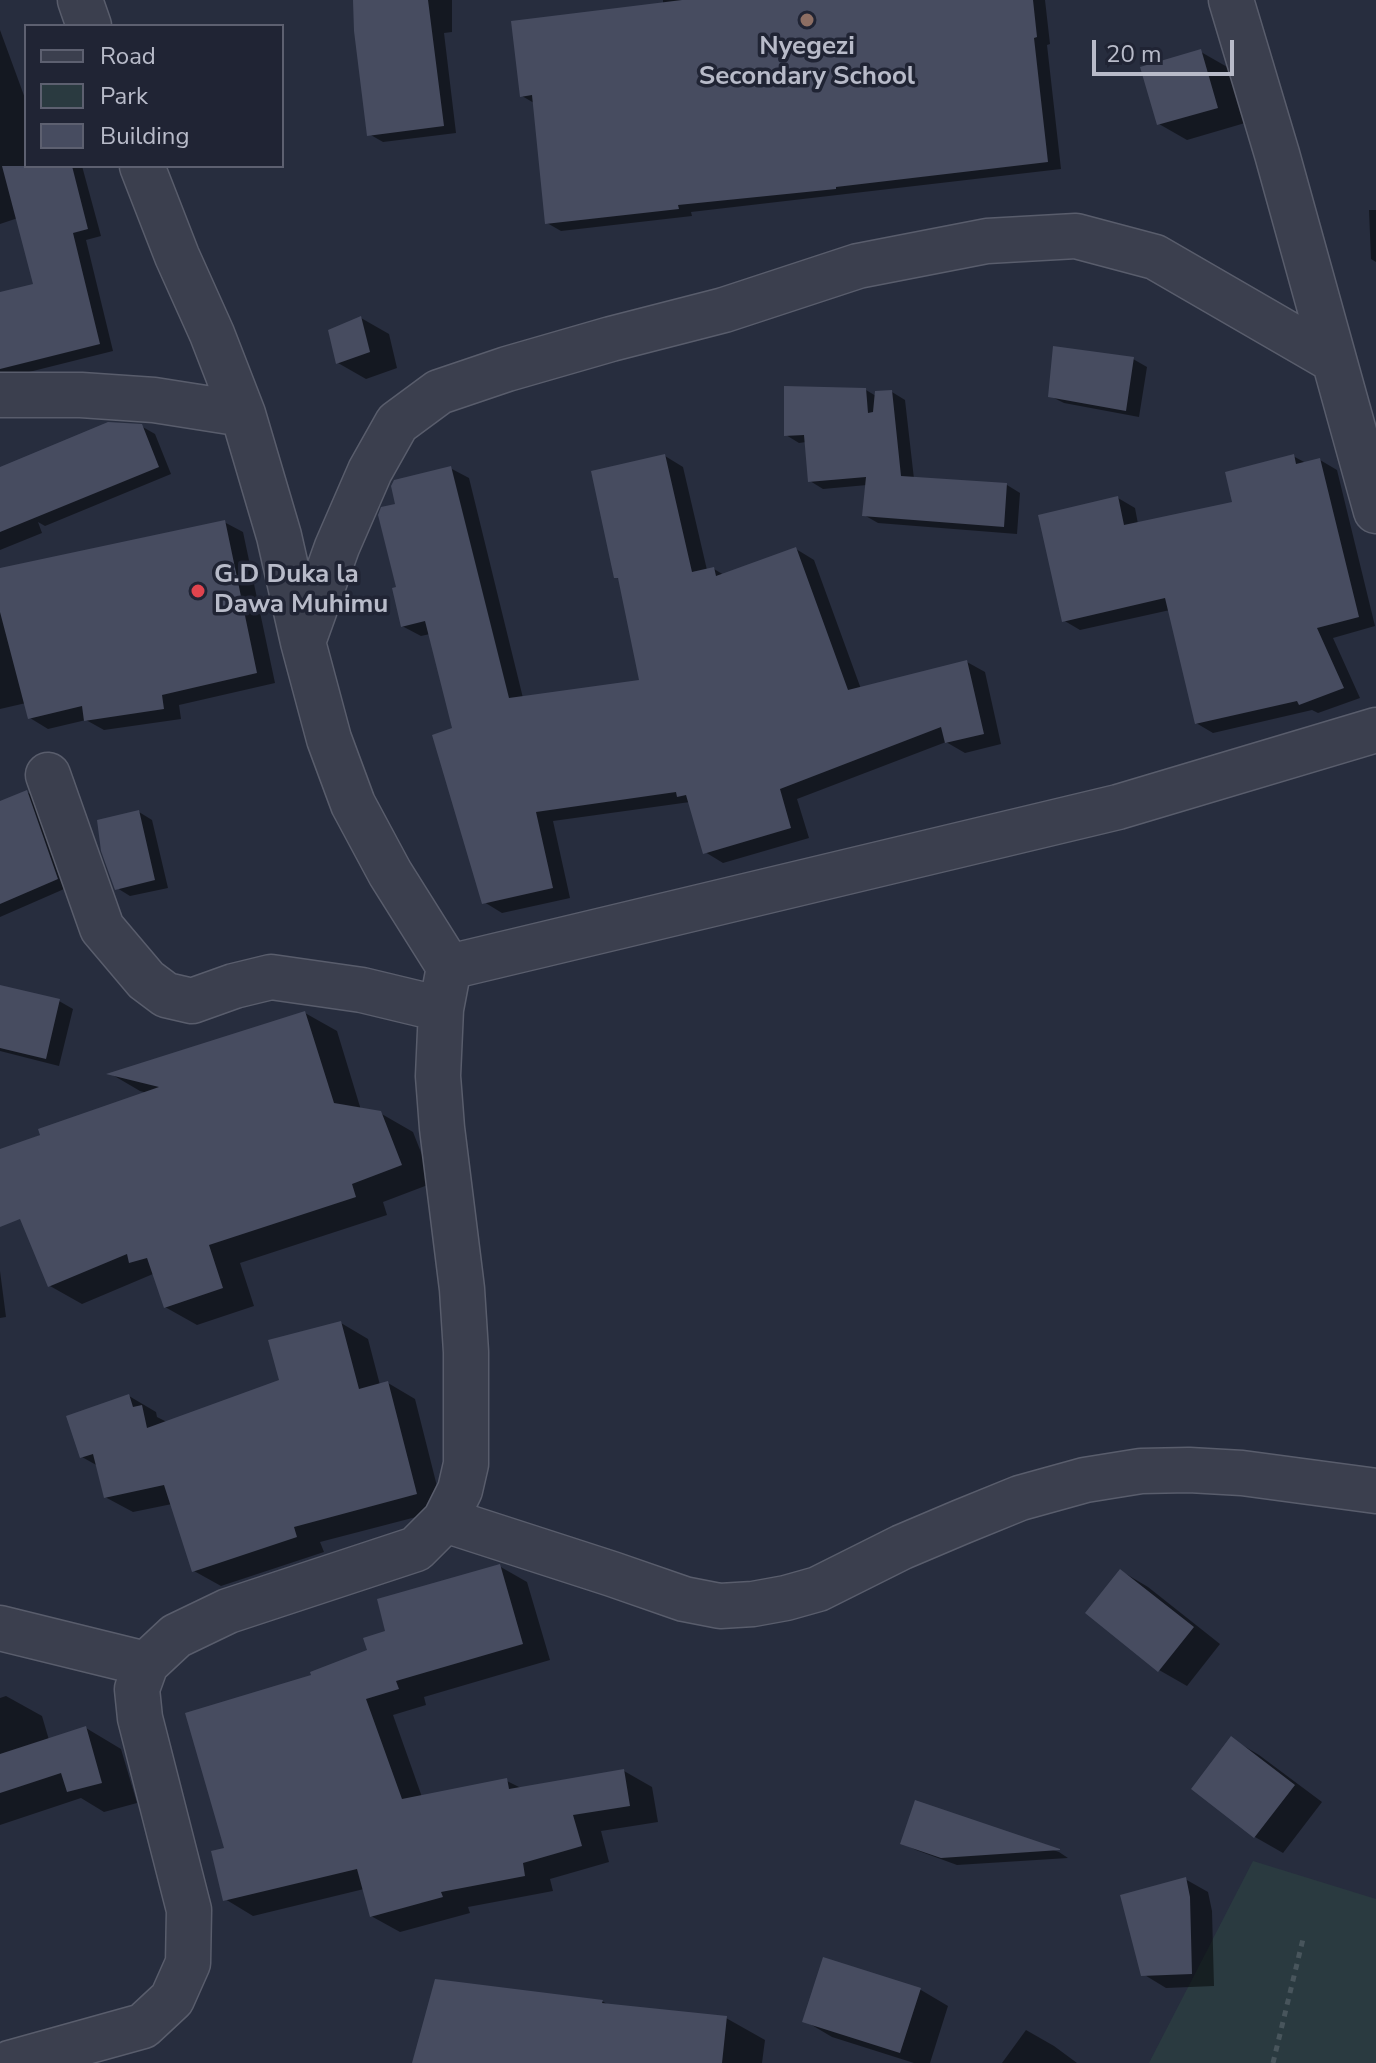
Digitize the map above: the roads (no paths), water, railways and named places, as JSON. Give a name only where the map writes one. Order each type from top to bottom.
[{"type":"street","points":[[80,0],[88,24]]},
{"type":"street","points":[[1231,0],[1376,511]]},
{"type":"street","points":[[10,2063],[143,2026],[172,1999],[188,1963],[189,1910],[140,1718],[137,1689],[146,1664],[176,1636],[228,1611],[416,1549],[445,1520],[460,1490],[466,1464],[462,1289],[438,1076],[441,1009],[449,967],[390,873],[353,804],[329,739],[279,536],[243,414],[143,168]]},
{"type":"street","points":[[303,642],[337,547],[370,471],[397,423],[439,392],[611,339],[724,310],[858,266],[987,241],[1076,236],[1155,257],[1333,360]]},
{"type":"street","points":[[0,395],[81,395],[154,400],[243,414]]},
{"type":"street","points":[[449,967],[1118,807],[1376,730]]},
{"type":"street","points":[[48,775],[102,928],[146,980],[166,995],[192,1001],[271,977],[362,990],[441,1009]]},
{"type":"street","points":[[445,1520],[684,1599],[720,1606],[753,1604],[818,1589],[961,1522],[1020,1498],[1085,1480],[1141,1471],[1189,1470],[1242,1473],[1376,1491]]},
{"type":"street","points":[[0,1628],[146,1664]]},
{"type":"place","name":"Nyegezi Secondary School","points":[[807,20]]},
{"type":"place","name":"G.D Duka la Dawa Muhimu","points":[[198,591]]}]
